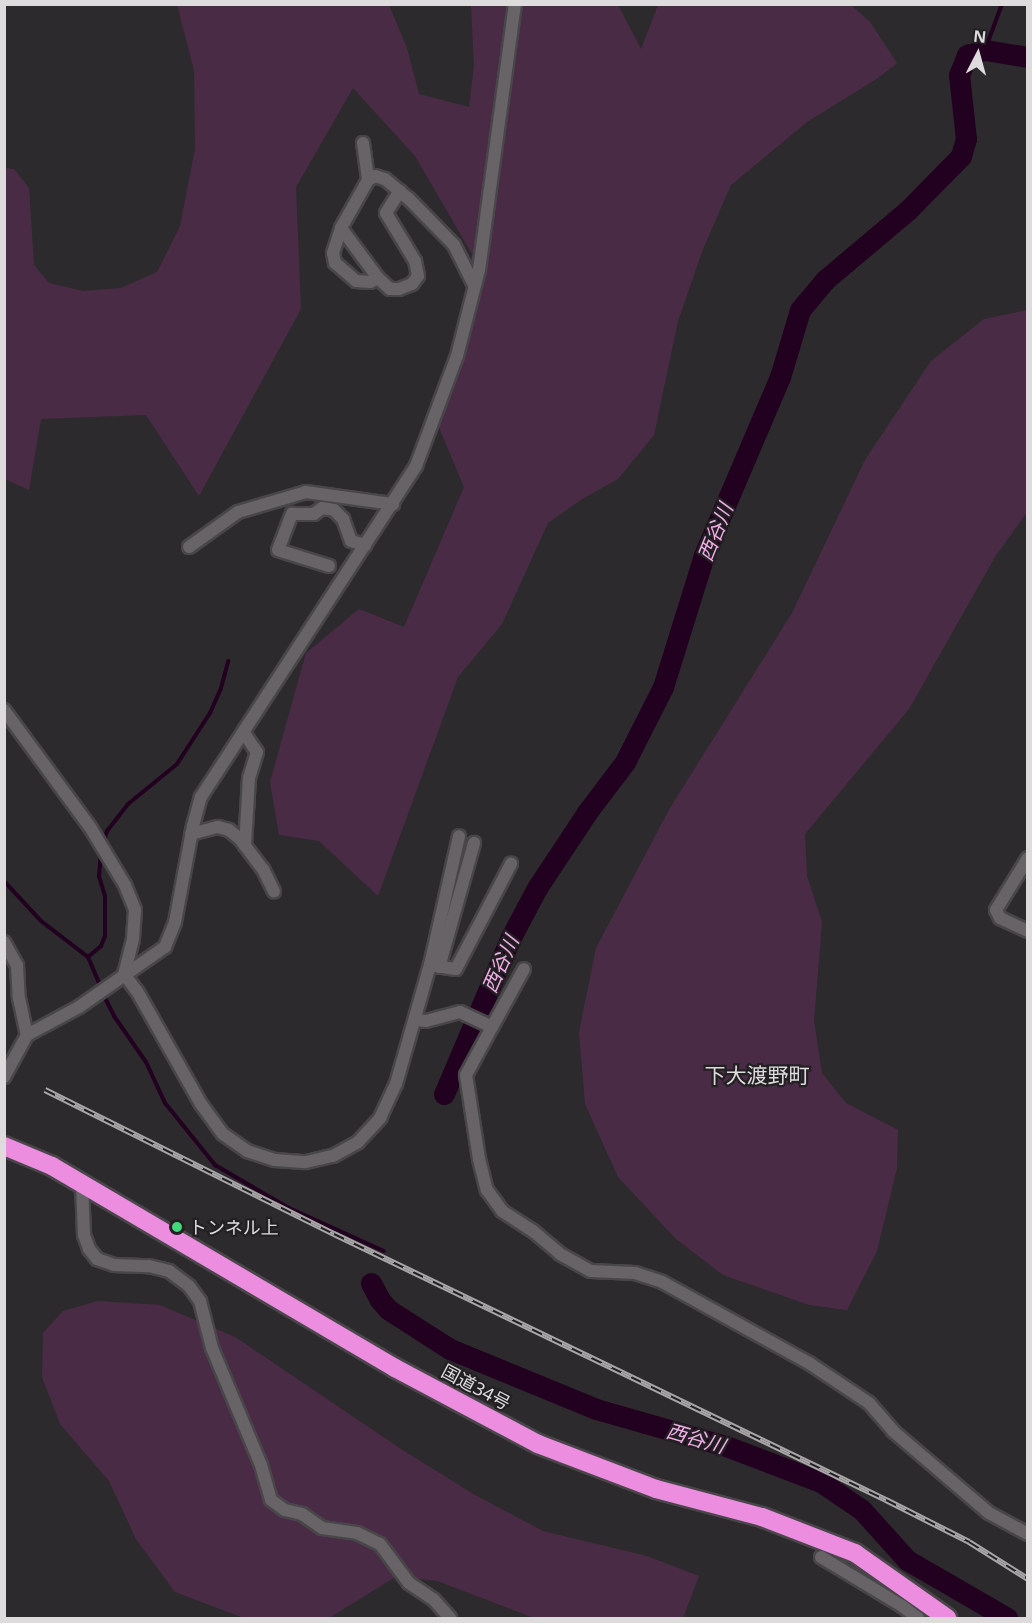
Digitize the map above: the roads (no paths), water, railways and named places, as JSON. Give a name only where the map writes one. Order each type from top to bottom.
[{"type":"highway","name":"国道34号","points":[[4,1146],[52,1166],[82,1182],[395,1368],[538,1444],[656,1489],[762,1517],[855,1553],[947,1618]]},
{"type":"street","points":[[4,1077],[27,1035],[79,1007],[165,947],[175,922],[191,834],[201,797],[416,466],[456,356],[486,231],[515,4]]},
{"type":"street","points":[[363,143],[368,180]]},
{"type":"street","points":[[378,278],[370,282],[356,281],[335,263],[333,253],[336,235],[368,180],[375,176],[385,179],[400,191],[454,245],[474,285]]},
{"type":"street","points":[[336,235],[390,289],[399,289],[412,284],[418,276],[415,261],[386,213],[400,191]]},
{"type":"street","points":[[189,547],[238,512],[306,492],[393,504]]},
{"type":"street","points":[[329,566],[278,550],[292,514],[314,514],[322,508],[334,510],[343,519],[351,541],[365,545]]},
{"type":"street","points":[[4,710],[90,827],[125,885],[135,910],[133,939],[124,974]]},
{"type":"street","points":[[244,733],[257,752],[249,778],[245,846]]},
{"type":"street","points":[[191,834],[218,827],[229,830],[263,869],[274,892]]},
{"type":"street","points":[[435,966],[459,836]]},
{"type":"street","points":[[124,974],[137,991],[201,1104],[223,1134],[247,1151],[275,1160],[306,1162],[333,1156],[358,1142],[381,1118],[396,1084],[474,843]]},
{"type":"street","points":[[1028,858],[996,910],[1000,918],[1028,931]]},
{"type":"street","points":[[435,966],[456,969],[511,864]]},
{"type":"street","points":[[4,942],[16,965],[19,998],[27,1035]]},
{"type":"street","points":[[524,969],[489,1026],[466,1075],[479,1159],[487,1190],[502,1211],[533,1231],[560,1254],[591,1271],[636,1273],[662,1282],[809,1363],[869,1403],[893,1431],[989,1513],[1028,1534]]},
{"type":"street","points":[[415,1020],[426,1021],[460,1012],[489,1026]]},
{"type":"street","points":[[82,1182],[84,1235],[89,1249],[97,1259],[114,1264],[149,1266],[169,1272],[189,1286],[200,1301],[212,1348],[261,1465],[271,1500],[285,1510],[302,1514],[322,1528],[357,1533],[380,1544],[409,1583],[434,1600],[450,1618]]},
{"type":"street","points":[[821,1557],[918,1618]]},
{"type":"waterway","points":[[985,50],[1002,4]]},
{"type":"waterway","name":"西谷川","points":[[444,1094],[511,937],[537,888],[588,811],[625,762],[663,687],[704,555],[780,377],[800,310],[825,280],[908,210],[961,156],[966,139],[959,75],[967,55],[985,50],[1028,57]]},
{"type":"waterway","points":[[103,844],[107,831],[128,804],[177,764],[210,713],[221,688],[228,661]]},
{"type":"waterway","points":[[88,957],[101,946],[105,936],[105,896],[99,876],[101,854]]},
{"type":"waterway","points":[[4,881],[41,921],[88,957],[101,987]]},
{"type":"waterway","points":[[103,994],[114,1016],[146,1062],[165,1103],[215,1165],[289,1208],[384,1251]]},
{"type":"waterway","name":"西谷川","points":[[371,1283],[380,1300],[389,1310],[450,1349],[596,1409],[726,1446],[821,1482],[862,1510],[907,1560],[1007,1618]]},
{"type":"railway","points":[[45,1090],[334,1234],[886,1500],[969,1542],[1028,1579]]},
{"type":"place","name":"トンネル上","points":[[177,1227]]},
{"type":"district","name":"下大渡野町","points":[[757,1075]]}]
